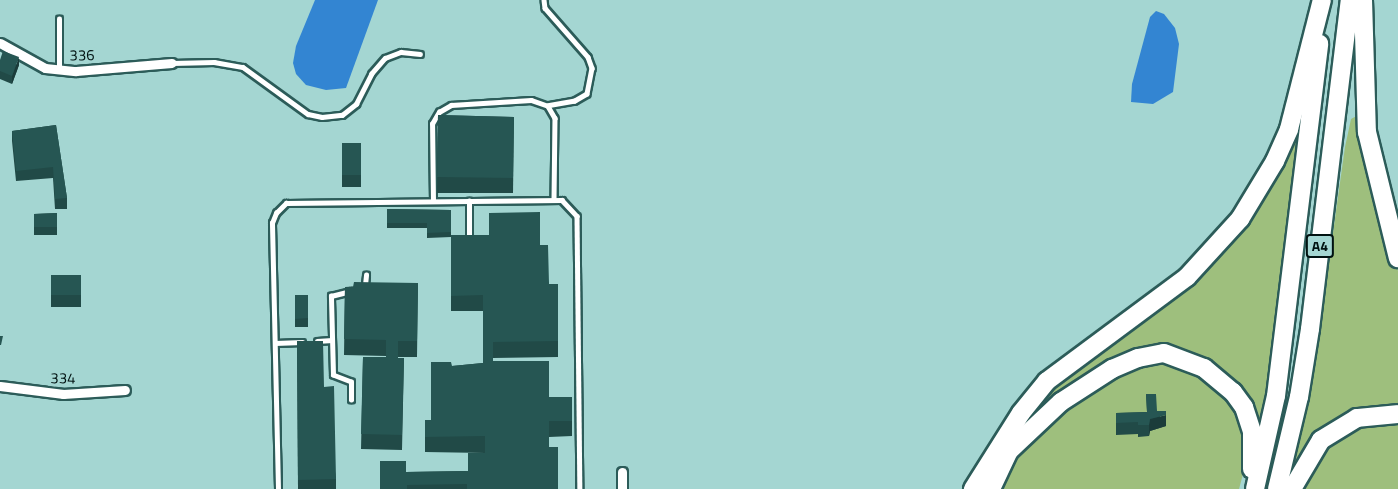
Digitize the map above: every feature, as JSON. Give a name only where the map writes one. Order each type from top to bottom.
[{"type":"highway","points":[[973,489],[1021,413],[1047,381],[1187,278],[1240,219],[1275,160],[1288,129],[1323,0]]},
{"type":"highway","name":"A4","points":[[1255,489],[1276,396],[1294,272],[1323,0]]},
{"type":"highway","name":"A4","points":[[1277,489],[1299,397],[1310,329],[1350,0]]},
{"type":"highway","points":[[1363,0],[1367,132],[1398,258]]},
{"type":"highway","points":[[991,489],[1009,451],[1061,402],[1112,369],[1138,358],[1164,353],[1195,364],[1220,379],[1244,407],[1254,450],[1248,489]]},
{"type":"highway","points":[[1292,489],[1321,440],[1357,418],[1398,414]]},
{"type":"street","name":"336","points":[[0,43],[45,68],[59,70],[172,63]]},
{"type":"street","name":"334","points":[[0,387],[63,394],[125,390]]},
{"type":"street","points":[[622,472],[622,489]]},
{"type":"lane","points":[[433,201],[432,124],[439,112],[451,105],[520,101],[548,106],[575,101],[587,94],[592,68],[588,57],[545,8],[544,0]]},
{"type":"lane","points":[[59,19],[59,70]]},
{"type":"lane","points":[[172,63],[214,62],[243,67],[308,114],[322,117],[342,115],[356,104],[385,58],[401,52],[420,54]]},
{"type":"lane","points":[[548,106],[555,118],[554,200]]},
{"type":"lane","points":[[278,489],[272,224],[276,213],[286,203],[562,200],[577,216],[579,489]]},
{"type":"lane","points":[[468,245],[469,201]]},
{"type":"lane","points":[[365,291],[366,275]]},
{"type":"lane","points":[[351,400],[351,382],[333,375],[331,296],[341,291],[374,291]]},
{"type":"lane","points":[[275,343],[332,340]]},
{"type":"green space","points":[[1303,109],[1260,435],[1197,357],[1113,362],[999,454],[1044,395],[1209,262]]},
{"type":"green space","points":[[1362,113],[1381,211],[1398,271],[1398,408],[1370,409],[1290,475],[1316,354],[1345,147],[1351,119]]},
{"type":"green space","points":[[1146,362],[1188,365],[1235,403],[1244,432],[1246,463],[1239,489],[999,489],[1020,447],[1072,402],[1114,374]]},
{"type":"green space","points":[[1398,420],[1398,489],[1300,489],[1326,442],[1348,427]]},
{"type":"water","points":[[315,0],[378,0],[346,88],[326,90],[306,85],[296,74],[293,63],[296,46]]},
{"type":"water","points":[[1156,11],[1164,14],[1175,28],[1179,44],[1173,92],[1153,104],[1131,102],[1132,84],[1150,17]]},
{"type":"building","points":[[3,51],[19,57],[12,76],[0,71]]},
{"type":"building","points":[[438,115],[514,117],[513,178],[437,177]]},
{"type":"building","points":[[56,125],[67,198],[55,199],[53,167],[16,171],[12,131]]},
{"type":"building","points":[[342,143],[361,143],[361,175],[342,175]]},
{"type":"building","points":[[387,209],[451,210],[451,232],[427,233],[427,223],[387,223]]},
{"type":"building","points":[[540,212],[540,245],[548,245],[549,284],[558,284],[558,341],[493,342],[493,361],[549,361],[549,397],[572,397],[572,421],[549,421],[549,447],[558,447],[558,489],[467,489],[467,484],[407,485],[407,489],[380,489],[380,461],[406,461],[406,472],[468,471],[468,453],[485,453],[485,436],[425,437],[425,420],[431,420],[431,362],[451,362],[452,366],[483,363],[483,295],[451,296],[451,235],[489,235],[489,213]]},
{"type":"building","points":[[57,213],[57,227],[34,227],[34,214]]},
{"type":"building","points":[[51,275],[81,275],[81,295],[51,295]]},
{"type":"building","points":[[354,282],[418,283],[417,341],[398,341],[398,358],[404,358],[402,435],[361,434],[363,357],[386,357],[386,340],[344,339],[345,287],[353,287]]},
{"type":"building","points":[[295,295],[308,295],[308,318],[295,319]]},
{"type":"building","points":[[297,341],[323,341],[324,387],[334,386],[336,479],[298,480]]},
{"type":"building","points":[[1146,394],[1156,394],[1157,411],[1166,411],[1166,415],[1150,419],[1149,425],[1138,425],[1138,422],[1116,423],[1116,413],[1147,412]]}]
